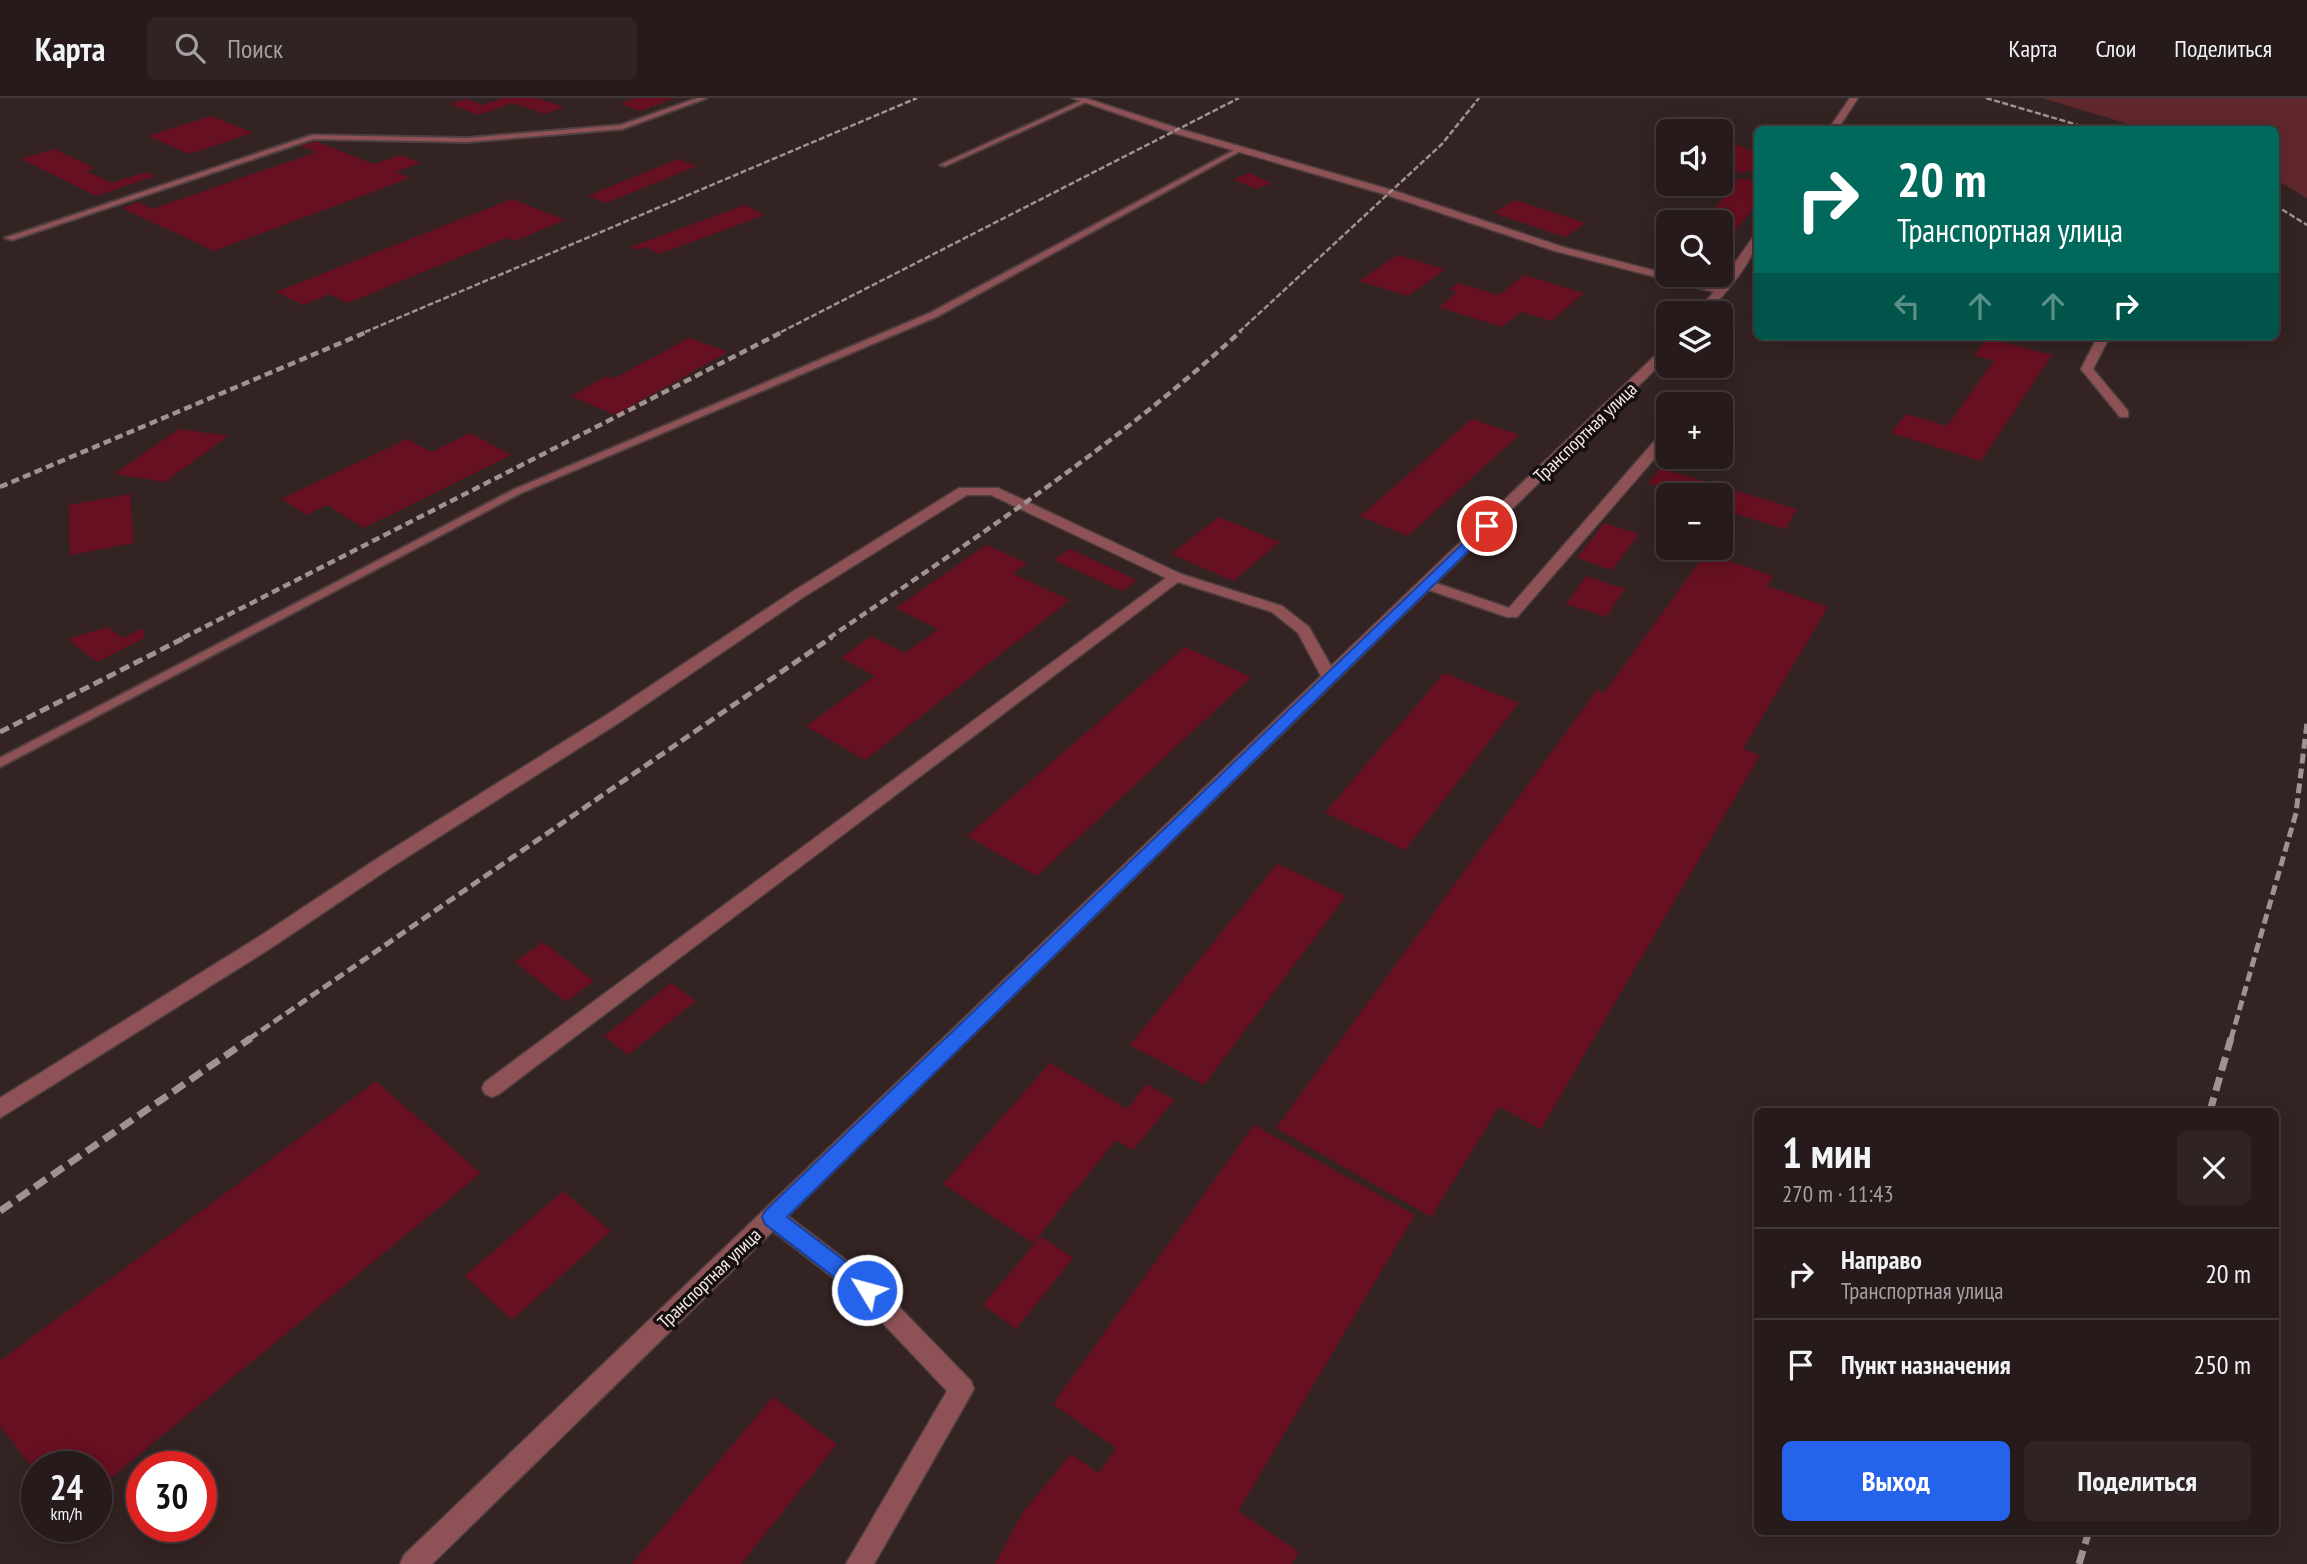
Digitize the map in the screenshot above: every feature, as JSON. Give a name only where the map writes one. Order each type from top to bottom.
[{"type":"street","points":[[1835,126],[1854,98]]},
{"type":"street","points":[[1081,99],[1391,193],[1559,249],[1721,291]]},
{"type":"street","points":[[1712,301],[1754,243]]},
{"type":"street","points":[[2102,340],[2087,369],[2124,414]]},
{"type":"street","name":"Транспортная улица","points":[[413,1564],[1656,361]]},
{"type":"street","points":[[1427,584],[1513,614],[1656,448]]},
{"type":"street","points":[[0,1109],[264,943],[387,861],[614,718],[797,595],[964,491],[993,491],[1176,577],[1277,609],[1304,630],[1330,679]]},
{"type":"street","points":[[492,1088],[1176,577]]},
{"type":"street","points":[[772,1217],[867,1290],[962,1389],[859,1564]]},
{"type":"lane","points":[[9,238],[312,137],[467,140],[622,127],[704,98]]},
{"type":"lane","points":[[943,165],[1081,99]]},
{"type":"lane","points":[[0,763],[518,491],[933,315],[1240,149]]},
{"type":"shaded area","points":[[2042,98],[2307,98],[2307,198],[2279,181],[2279,126],[2135,126]]},
{"type":"building","points":[[504,98],[537,98],[564,107],[545,114],[513,103],[479,115],[450,104],[466,99],[483,105]]},
{"type":"building","points":[[636,98],[674,98],[641,111],[620,104]]},
{"type":"building","points":[[211,116],[253,133],[189,154],[148,136]]},
{"type":"building","points":[[315,141],[374,164],[400,155],[421,163],[395,172],[410,178],[214,251],[122,208],[138,202],[152,209],[317,152],[300,146]]},
{"type":"building","points":[[1733,143],[1754,152],[1754,170],[1740,173],[1733,170]]},
{"type":"building","points":[[54,149],[95,168],[86,171],[112,183],[146,172],[155,176],[96,196],[21,159]]},
{"type":"building","points":[[678,159],[697,166],[606,203],[587,196]]},
{"type":"building","points":[[1249,173],[1272,183],[1256,189],[1233,179]]},
{"type":"building","points":[[1739,178],[1754,180],[1754,206],[1733,234],[1733,210],[1714,210],[1725,196],[1733,196],[1733,186]]},
{"type":"building","points":[[512,199],[565,220],[515,241],[506,238],[348,303],[330,294],[303,305],[276,292]]},
{"type":"building","points":[[1515,200],[1586,223],[1565,237],[1493,213]]},
{"type":"building","points":[[745,205],[765,215],[659,254],[645,247],[636,250],[630,247]]},
{"type":"building","points":[[1397,255],[1445,269],[1408,296],[1359,281]]},
{"type":"building","points":[[1524,275],[1584,293],[1551,321],[1521,312],[1502,327],[1439,307],[1457,292],[1449,290],[1459,283],[1499,295]]},
{"type":"building","points":[[689,338],[728,352],[615,415],[571,396],[607,376],[613,379]]},
{"type":"building","points":[[1986,340],[1996,340],[2052,355],[1981,461],[1891,433],[1906,414],[1947,426],[1994,361],[1974,355]]},
{"type":"building","points":[[1472,419],[1519,435],[1408,536],[1360,516]]},
{"type":"building","points":[[179,429],[228,436],[165,482],[114,474]]},
{"type":"building","points":[[470,433],[511,455],[364,528],[327,505],[307,515],[281,499],[407,439],[431,452]]},
{"type":"building","points":[[1659,469],[1663,469],[1710,483],[1656,483],[1656,486],[1648,483]]},
{"type":"building","points":[[1733,490],[1797,509],[1785,529],[1733,513]]},
{"type":"building","points":[[130,494],[134,543],[70,555],[69,505]]},
{"type":"building","points":[[1219,517],[1280,542],[1233,581],[1171,554]]},
{"type":"building","points":[[1604,523],[1639,534],[1612,570],[1577,558]]},
{"type":"building","points":[[986,545],[1027,563],[1013,574],[1070,600],[865,760],[806,726],[875,676],[841,658],[871,636],[905,653],[938,629],[896,608]]},
{"type":"building","points":[[1070,549],[1137,580],[1122,591],[1054,560]]},
{"type":"building","points":[[1701,560],[1726,560],[1773,576],[1767,586],[1828,607],[1743,749],[1760,755],[1541,1129],[1499,1107],[1431,1217],[1276,1128],[1597,690],[1604,693]]},
{"type":"building","points":[[1586,576],[1625,589],[1606,617],[1566,604]]},
{"type":"building","points":[[108,627],[123,638],[143,628],[144,638],[97,662],[68,639]]},
{"type":"building","points":[[1185,647],[1251,677],[1037,876],[967,836]]},
{"type":"building","points":[[1444,673],[1519,703],[1405,850],[1325,813]]},
{"type":"building","points":[[1277,864],[1346,896],[1204,1085],[1130,1045]]},
{"type":"building","points":[[543,942],[594,981],[566,1002],[515,962]]},
{"type":"building","points":[[671,983],[696,1001],[628,1055],[604,1036]]},
{"type":"building","points":[[1050,1063],[1127,1109],[1147,1084],[1174,1100],[1133,1150],[1116,1140],[1033,1243],[943,1184]]},
{"type":"building","points":[[376,1081],[481,1173],[143,1451],[126,1451],[126,1465],[112,1477],[112,1451],[21,1453],[0,1426],[0,1361]]},
{"type":"building","points":[[1254,1125],[1415,1215],[1238,1511],[1299,1552],[1292,1564],[995,1564],[1023,1512],[1071,1454],[1099,1473],[1116,1448],[1053,1404]]},
{"type":"building","points":[[563,1191],[611,1231],[512,1320],[465,1276]]},
{"type":"building","points":[[1041,1236],[1073,1258],[1016,1329],[983,1305]]},
{"type":"building","points":[[773,1397],[837,1444],[741,1564],[632,1564]]},
{"type":"railway","points":[[365,332],[917,98]]},
{"type":"railway","points":[[781,332],[1239,98]]},
{"type":"railway","points":[[1239,332],[1442,144],[1479,98]]},
{"type":"railway","points":[[1986,98],[2081,126]]},
{"type":"railway","points":[[2279,208],[2307,225]]},
{"type":"railway","points":[[0,487],[369,331]]},
{"type":"railway","points":[[183,638],[784,331]]},
{"type":"railway","points":[[829,638],[1041,492],[1144,414],[1241,331]]},
{"type":"railway","points":[[0,732],[186,637]]},
{"type":"railway","points":[[249,1039],[832,637]]},
{"type":"railway","points":[[2231,1039],[2296,813],[2307,723]]},
{"type":"railway","points":[[0,1211],[251,1038]]},
{"type":"railway","points":[[2211,1108],[2231,1038]]},
{"type":"railway","points":[[2079,1564],[2088,1535]]},
{"type":"route","points":[[867,1290],[772,1217],[1487,526]]}]
